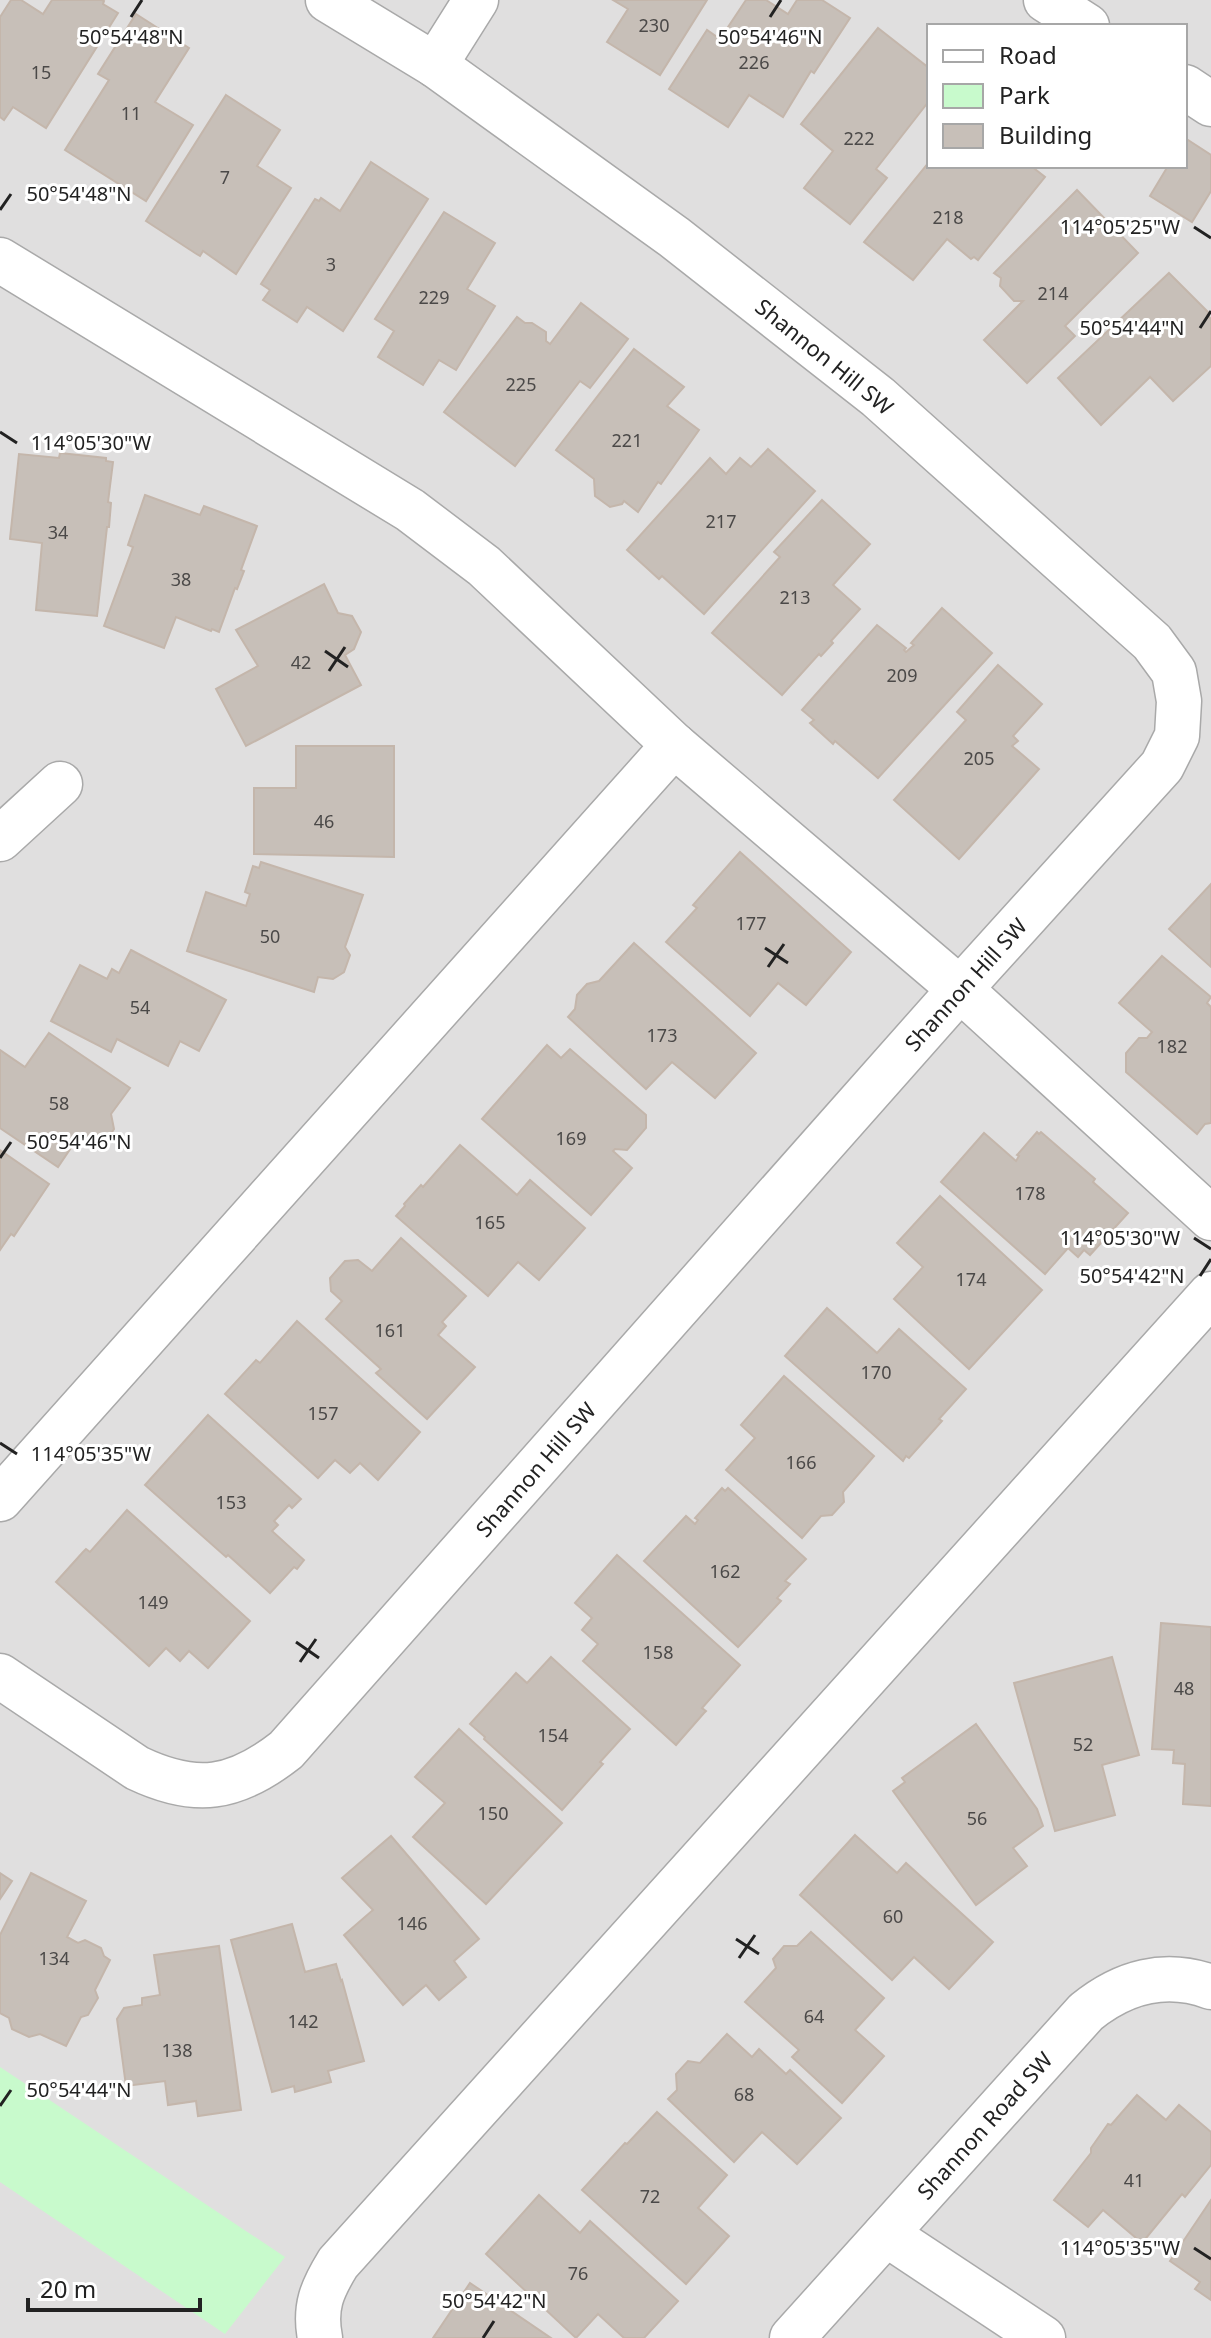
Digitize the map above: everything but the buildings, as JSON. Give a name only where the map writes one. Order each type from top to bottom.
[{"type":"street","name":"Shannon Hill SW","points":[[0,1676],[137,1768],[161,1779],[187,1785],[215,1785],[241,1779],[265,1767],[297,1739],[960,989],[1162,766],[1177,736],[1179,701],[1174,672],[1152,642],[878,397],[674,237],[435,65],[328,0]]},
{"type":"street","points":[[435,65],[476,0]]},
{"type":"street","points":[[1046,0],[1084,24]]},
{"type":"street","points":[[1187,88],[1211,104]]},
{"type":"street","points":[[0,260],[410,510],[484,566],[674,745],[960,989],[1211,1218]]},
{"type":"street","points":[[0,1499],[674,745]]},
{"type":"street","points":[[0,839],[60,784]]},
{"type":"street","points":[[320,2338],[317,2310],[324,2285],[338,2263],[1211,1294]]},
{"type":"street","name":"Shannon Road SW","points":[[792,2338],[1086,2012],[1104,1997],[1125,1986],[1148,1980],[1171,1978],[1211,1987]]},
{"type":"street","points":[[886,2234],[1043,2338]]},
{"type":"shaded area","points":[[0,0],[1211,0],[1211,2338],[0,2338]]},
{"type":"green space","points":[[0,2067],[285,2257],[225,2334],[0,2182]]}]
